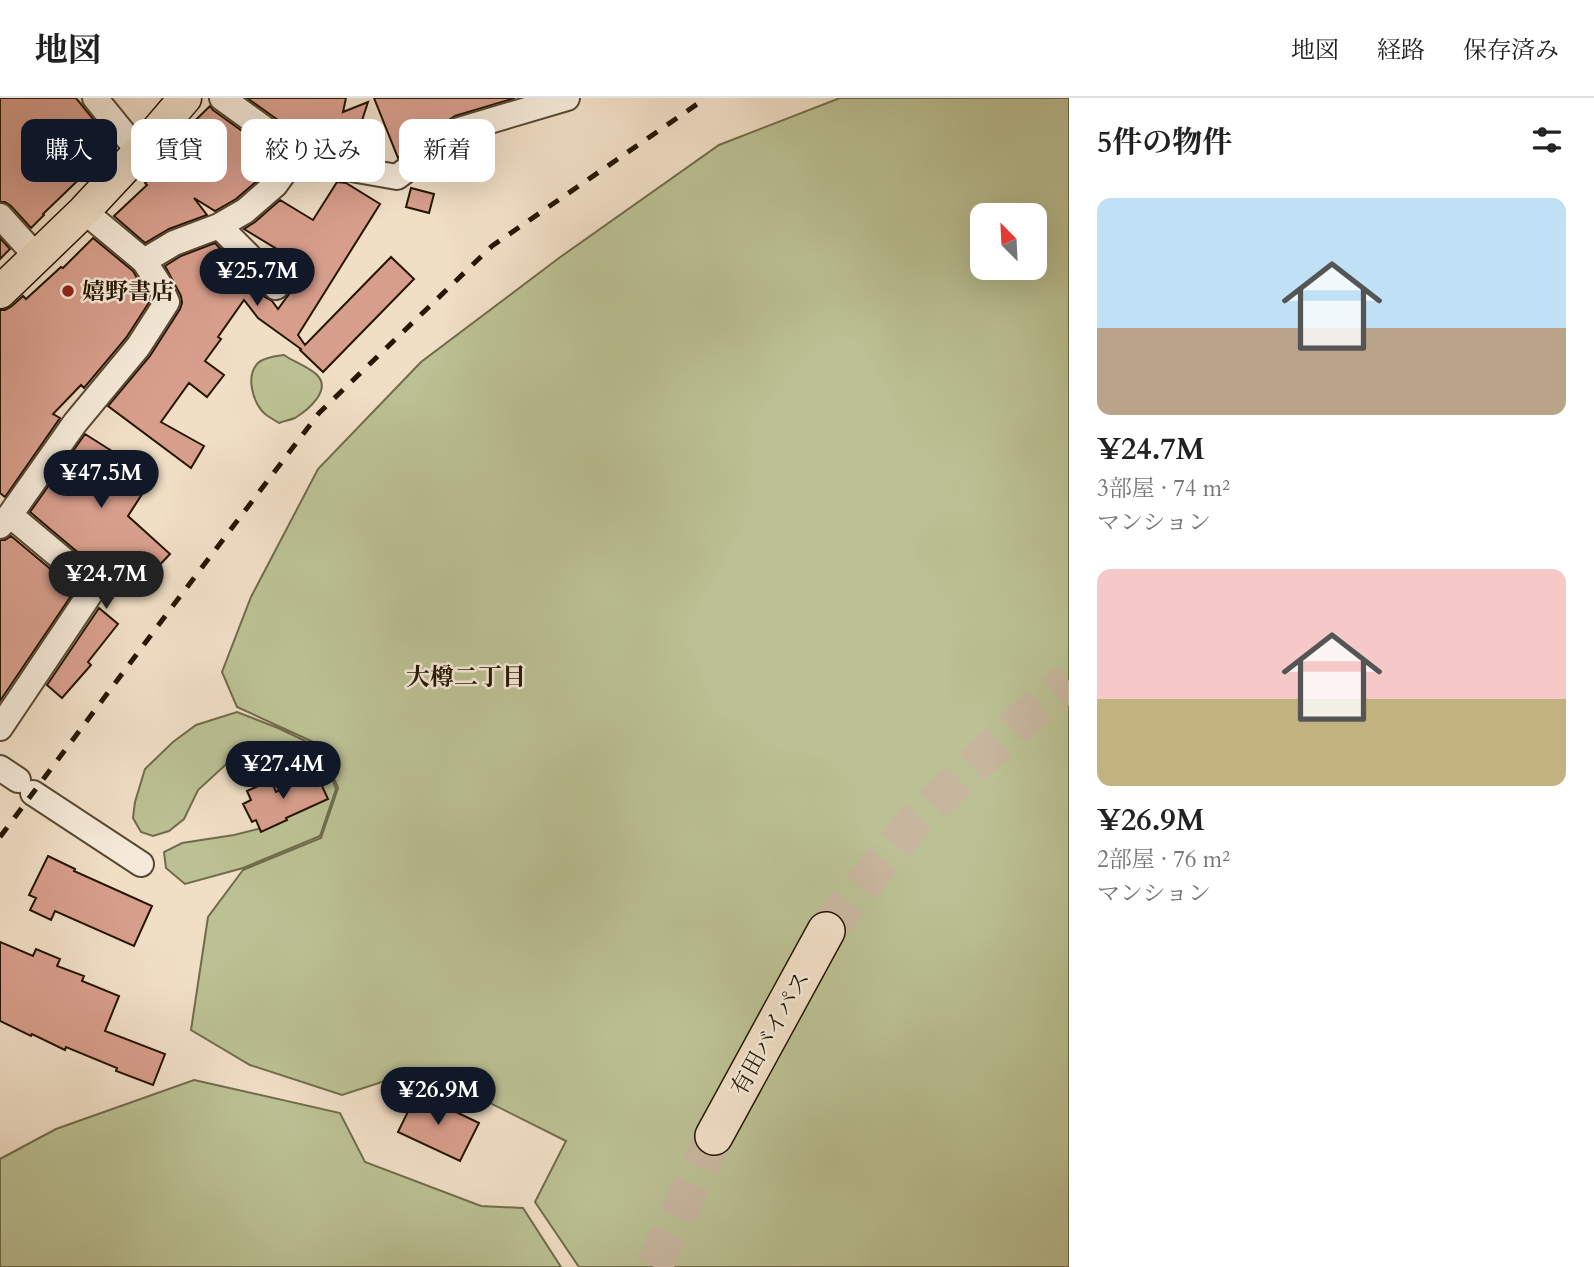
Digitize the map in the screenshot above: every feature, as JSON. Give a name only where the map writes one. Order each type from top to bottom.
[{"type":"highway","name":"有田バイパス","points":[[715,1136],[826,931]]},
{"type":"main road","points":[[167,119],[185,98]]},
{"type":"main road","points":[[0,292],[84,211],[131,161]]},
{"type":"street","points":[[95,98],[131,142]]},
{"type":"street","points":[[222,98],[251,119]]},
{"type":"street","points":[[385,175],[397,177],[460,130],[567,98]]},
{"type":"street","points":[[144,261],[174,243],[219,226],[245,211],[277,182]]},
{"type":"street","points":[[0,728],[92,591],[85,577],[6,512],[138,347],[167,302],[144,261],[84,211]]},
{"type":"street","points":[[0,216],[37,257]]},
{"type":"street","points":[[219,226],[276,286]]},
{"type":"street","points":[[11,778],[141,864]]},
{"type":"green space","points":[[840,98],[1069,98],[1069,1267],[579,1267],[535,1202],[566,1141],[422,1069],[342,1095],[250,1065],[191,1030],[208,917],[243,870],[321,838],[338,788],[320,745],[237,707],[222,672],[251,597],[318,469],[421,362],[559,258],[719,145]]},
{"type":"green space","points":[[284,355],[314,372],[322,387],[306,410],[295,418],[279,423],[261,409],[251,382],[258,363],[267,358]]},
{"type":"green space","points":[[237,712],[320,748],[336,789],[320,836],[243,868],[185,884],[166,868],[164,852],[182,843],[234,835],[278,824],[308,800],[294,769],[277,770],[253,755],[233,758],[198,790],[184,819],[169,831],[153,836],[141,832],[133,818],[145,769],[173,742],[196,725]]},
{"type":"green space","points":[[194,1080],[340,1113],[365,1162],[481,1206],[523,1208],[561,1267],[0,1267],[0,1159],[56,1129]]},
{"type":"building","points":[[0,98],[76,98],[93,119],[21,119],[21,182],[76,182],[31,228],[11,206],[0,202]]},
{"type":"building","points":[[247,98],[346,98],[343,112],[368,102],[362,119],[276,119]]},
{"type":"building","points":[[374,98],[515,98],[450,119],[399,119],[398,158],[385,119],[382,119]]},
{"type":"building","points":[[210,106],[226,119],[197,119]]},
{"type":"building","points":[[227,120],[241,130],[241,182],[256,182],[236,199],[215,211],[194,198],[207,215],[169,229],[145,243],[114,216],[147,185],[145,183],[227,182]]},
{"type":"building","points":[[337,182],[346,183],[380,204],[298,335],[305,345],[391,257],[414,279],[323,372],[301,349],[258,318],[244,300],[205,361],[224,375],[207,397],[189,383],[161,422],[204,446],[191,468],[108,406],[150,356],[180,309],[181,296],[165,266],[181,256],[215,243],[278,309],[308,268],[244,229],[280,200],[313,220]]},
{"type":"building","points":[[411,188],[434,194],[429,213],[406,207]]},
{"type":"building","points":[[0,238],[10,249],[0,259]]},
{"type":"building","points":[[93,238],[133,271],[150,301],[126,338],[84,388],[81,385],[53,414],[60,418],[5,497],[0,493],[0,310],[12,306],[23,296],[26,299]]},
{"type":"building","points":[[85,434],[153,477],[128,516],[170,554],[154,571],[149,566],[132,585],[100,559],[94,566],[30,512]]},
{"type":"building","points":[[11,536],[75,590],[0,701],[0,540]]},
{"type":"building","points":[[99,608],[118,624],[88,662],[91,665],[62,698],[47,685]]},
{"type":"building","points":[[316,773],[328,799],[261,832],[256,820],[252,822],[243,804],[251,800],[247,791],[271,780],[276,792]]},
{"type":"building","points":[[48,856],[75,869],[74,871],[152,906],[134,946],[55,911],[51,920],[30,910],[36,898],[29,895]]},
{"type":"building","points":[[0,942],[33,956],[36,949],[60,959],[57,966],[84,976],[82,981],[119,996],[105,1031],[165,1054],[153,1085],[0,1021]]},
{"type":"building","points":[[417,1093],[479,1123],[460,1161],[398,1132]]},
{"type":"tunnel","points":[[826,931],[913,823],[1013,728],[1069,681]]},
{"type":"tunnel","points":[[654,1267],[714,1136]]},
{"type":"railway","points":[[0,837],[319,413],[492,246],[706,98]]},
{"type":"place","name":"嬉野書店","points":[[68,291]]},
{"type":"district","name":"大樽二丁目","points":[[466,677]]}]
